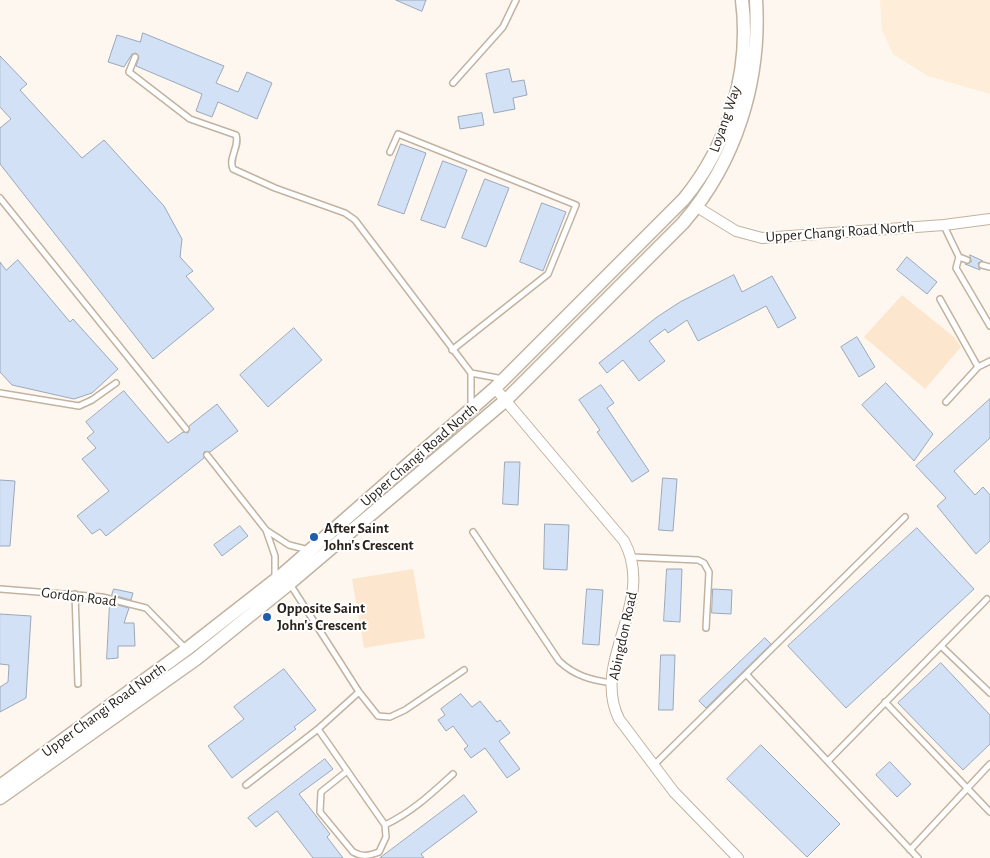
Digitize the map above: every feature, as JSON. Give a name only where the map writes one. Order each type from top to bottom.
[{"type":"street","name":"Loyang Way","points":[[684,199],[701,178],[719,144],[737,94],[744,40],[742,0]]},
{"type":"street","name":"Loyang Way","points":[[710,188],[730,151],[748,96],[756,34],[756,0]]},
{"type":"street","name":"Upper Changi Road North","points":[[0,786],[282,579],[506,400],[697,207],[710,188]]},
{"type":"street","name":"Upper Changi Road North","points":[[0,798],[196,659],[282,579],[310,550],[500,384],[684,199]]},
{"type":"street","name":"Upper Changi Road North","points":[[697,207],[736,231],[762,238],[990,220]]},
{"type":"street","name":"Abingdon Road","points":[[500,384],[506,400],[624,540],[632,557],[634,595],[613,668],[613,706],[620,719],[674,792],[738,858]]},
{"type":"lane","points":[[453,83],[503,27],[516,0]]},
{"type":"lane","points":[[135,57],[128,72],[190,119],[236,135],[238,140],[232,161],[233,169],[251,178],[345,213],[355,220],[471,373],[500,384]]},
{"type":"lane","points":[[390,152],[398,134],[576,206],[548,274],[452,350]]},
{"type":"lane","points":[[0,198],[186,429]]},
{"type":"lane","name":"Upper Changi Road North","points":[[684,199],[697,207]]},
{"type":"lane","points":[[944,225],[959,257],[956,268],[990,326]]},
{"type":"lane","points":[[959,257],[967,260]]},
{"type":"lane","points":[[982,265],[990,267]]},
{"type":"lane","points":[[940,299],[978,367]]},
{"type":"lane","points":[[946,402],[978,367],[990,361]]},
{"type":"lane","points":[[471,373],[472,409]]},
{"type":"lane","points":[[0,393],[79,406],[92,400],[116,383]]},
{"type":"lane","points":[[207,455],[266,530],[289,545],[310,550]]},
{"type":"lane","points":[[654,765],[905,517]]},
{"type":"lane","points":[[266,530],[282,579],[359,692],[378,716],[390,717],[405,710],[464,670]]},
{"type":"lane","points":[[473,532],[559,661],[570,672],[587,679],[612,684]]},
{"type":"lane","points":[[632,557],[704,562],[709,572],[706,628]]},
{"type":"lane","name":"Gordon Road","points":[[0,589],[102,597],[146,608],[196,659]]},
{"type":"lane","points":[[75,594],[78,684]]},
{"type":"lane","points":[[828,761],[987,599]]},
{"type":"lane","points":[[941,646],[990,694]]},
{"type":"lane","points":[[746,674],[918,858]]},
{"type":"lane","points":[[246,785],[318,729],[359,692]]},
{"type":"lane","points":[[885,702],[990,812]]},
{"type":"lane","points":[[318,729],[346,772],[385,825],[386,837],[378,852],[360,856],[346,846],[320,812],[322,792],[346,772]]},
{"type":"lane","points":[[910,850],[990,764]]},
{"type":"lane","points":[[385,825],[404,816],[424,802],[453,774]]},
{"type":"shaded area","points":[[880,0],[990,0],[990,94],[928,76],[893,54],[882,30]]},
{"type":"shaded area","points":[[902,295],[954,337],[961,347],[925,389],[864,337]]},
{"type":"shaded area","points":[[413,569],[425,638],[364,648],[352,579]]},
{"type":"building","points":[[396,0],[426,0],[422,11]]},
{"type":"building","points":[[143,33],[224,66],[216,83],[238,92],[247,72],[272,83],[257,119],[218,102],[212,117],[196,111],[202,94],[136,66],[139,57],[136,53],[132,54],[124,67],[108,62],[117,35],[140,42]]},
{"type":"building","points":[[0,56],[27,84],[20,90],[82,158],[104,140],[164,206],[182,239],[180,257],[193,271],[186,276],[214,309],[153,359],[0,164],[0,128],[11,119],[0,107]]},
{"type":"building","points":[[509,69],[512,82],[524,80],[527,95],[513,98],[515,109],[494,113],[486,74]]},
{"type":"building","points":[[482,113],[484,125],[460,129],[458,117]]},
{"type":"building","points":[[401,144],[426,153],[404,214],[378,205]]},
{"type":"building","points":[[443,161],[467,170],[445,228],[421,220]]},
{"type":"building","points":[[485,179],[509,188],[486,247],[462,238]]},
{"type":"building","points":[[542,203],[566,212],[543,271],[520,262]]},
{"type":"building","points":[[970,255],[983,261],[978,263],[980,270],[965,264],[971,262]]},
{"type":"building","points":[[907,257],[937,282],[927,294],[897,270]]},
{"type":"building","points":[[18,260],[70,322],[73,319],[118,369],[92,393],[74,399],[12,385],[0,372],[0,262],[6,270]]},
{"type":"building","points":[[734,275],[742,292],[772,276],[796,318],[778,328],[766,306],[698,341],[687,320],[668,333],[665,329],[649,341],[665,361],[639,381],[623,360],[607,373],[599,363],[657,317],[680,302]]},
{"type":"building","points":[[294,328],[322,360],[268,407],[240,375]]},
{"type":"building","points":[[857,337],[875,367],[859,377],[841,347]]},
{"type":"building","points":[[886,383],[933,434],[914,461],[862,405]]},
{"type":"building","points":[[601,385],[614,403],[607,408],[649,471],[632,482],[597,432],[600,430],[579,400]]},
{"type":"building","points":[[124,391],[168,443],[183,432],[188,433],[189,426],[217,404],[238,431],[210,452],[204,452],[204,458],[106,536],[100,529],[92,534],[77,516],[109,491],[82,459],[96,448],[87,438],[94,432],[86,422]]},
{"type":"building","points":[[990,399],[990,438],[954,471],[975,495],[983,487],[990,495],[990,541],[976,554],[937,506],[946,498],[916,466]]},
{"type":"building","points":[[505,462],[520,462],[518,505],[503,504]]},
{"type":"building","points":[[663,478],[677,479],[673,531],[659,530]]},
{"type":"building","points":[[0,480],[15,481],[10,546],[0,546]]},
{"type":"building","points":[[545,524],[569,525],[567,570],[544,569]]},
{"type":"building","points":[[240,526],[248,536],[222,556],[214,545]]},
{"type":"building","points":[[917,528],[974,589],[846,708],[788,646]]},
{"type":"building","points":[[667,569],[682,569],[680,622],[664,621]]},
{"type":"building","points":[[114,589],[133,593],[131,600],[112,595]]},
{"type":"building","points":[[587,589],[603,590],[599,645],[583,644]]},
{"type":"building","points":[[713,589],[732,590],[731,614],[712,613]]},
{"type":"building","points":[[110,603],[129,608],[124,623],[134,623],[135,646],[118,646],[118,658],[107,659]]},
{"type":"building","points":[[0,614],[31,616],[26,698],[0,712],[0,687],[8,682],[9,665],[0,664]]},
{"type":"building","points":[[765,638],[771,644],[706,708],[699,701]]},
{"type":"building","points":[[661,655],[675,655],[673,710],[659,710]]},
{"type":"building","points":[[941,663],[990,715],[990,744],[963,770],[898,703]]},
{"type":"building","points":[[284,669],[316,710],[294,727],[296,729],[232,778],[208,746],[244,719],[234,707]]},
{"type":"building","points":[[461,694],[472,707],[480,701],[497,722],[500,720],[510,733],[499,741],[520,769],[507,778],[485,748],[471,758],[464,749],[468,746],[453,726],[446,731],[438,720],[445,715],[441,709]]},
{"type":"building","points":[[761,745],[840,824],[807,857],[727,779]]},
{"type":"building","points":[[325,759],[333,769],[299,794],[330,834],[327,837],[343,858],[313,858],[277,811],[256,827],[248,818]]},
{"type":"building","points":[[890,762],[911,784],[897,797],[876,775]]},
{"type":"building","points":[[464,795],[477,812],[421,854],[424,858],[380,858]]},
{"type":"place","name":"After Saint John's Crescent","points":[[314,537]]},
{"type":"place","name":"Opposite Saint John's Crescent","points":[[267,617]]}]
